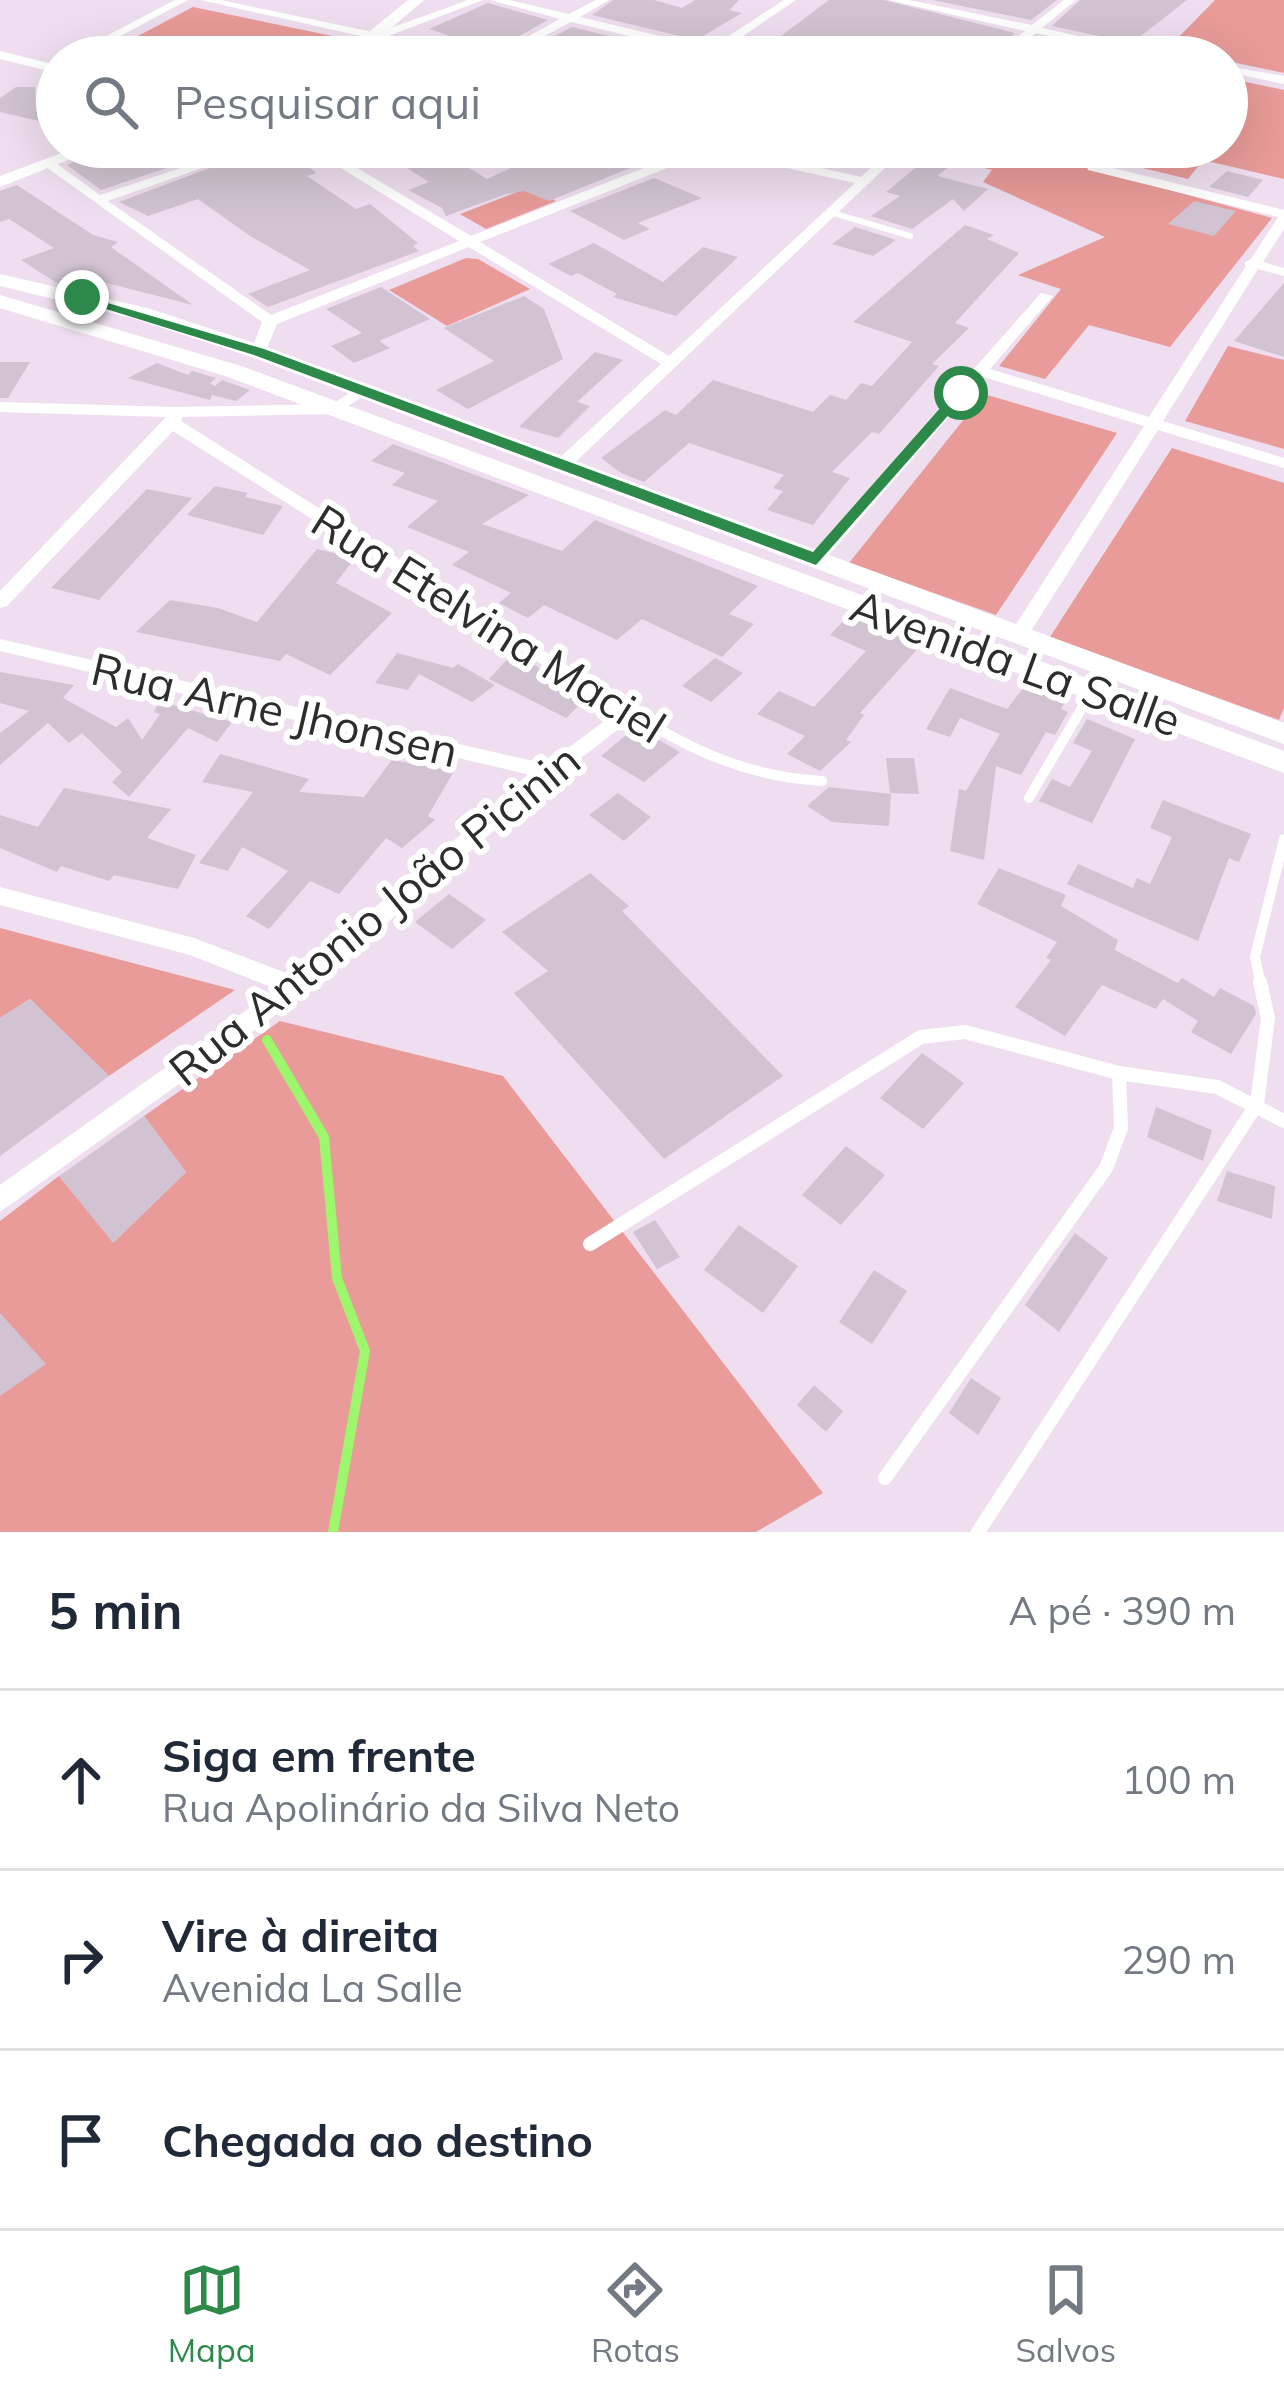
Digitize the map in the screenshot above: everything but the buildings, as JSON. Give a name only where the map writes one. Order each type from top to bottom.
[{"type":"main road","name":"Avenida La Salle","points":[[7,292],[139,313],[259,352],[348,400],[1098,679],[1284,761]]},
{"type":"main road","name":"Avenida La Salle","points":[[7,292],[172,351],[561,466],[816,560],[897,604],[1019,635],[1098,679],[1284,734]]},
{"type":"street","points":[[113,36],[182,0]]},
{"type":"street","points":[[206,0],[373,36]]},
{"type":"street","points":[[379,36],[389,21],[417,0]]},
{"type":"street","points":[[381,36],[478,0]]},
{"type":"street","points":[[496,0],[642,36]]},
{"type":"street","points":[[533,36],[604,0]]},
{"type":"street","points":[[736,36],[790,0]]},
{"type":"street","points":[[893,0],[1055,36]]},
{"type":"street","points":[[1022,36],[1071,0]]},
{"type":"street","points":[[0,56],[36,63]]},
{"type":"street","points":[[1248,73],[1284,80]]},
{"type":"street","points":[[0,182],[37,168]]},
{"type":"street","points":[[54,168],[270,321]]},
{"type":"street","points":[[100,199],[193,168]]},
{"type":"street","points":[[349,168],[670,363]]},
{"type":"street","points":[[259,352],[270,321],[656,168]]},
{"type":"street","points":[[803,168],[866,182]]},
{"type":"street","points":[[561,466],[880,168]]},
{"type":"street","points":[[1019,635],[1284,216],[1101,168]]},
{"type":"street","points":[[1251,263],[1284,272]]},
{"type":"street","points":[[816,560],[1046,296]]},
{"type":"street","points":[[980,371],[1284,463]]},
{"type":"street","points":[[0,407],[174,417],[348,400]]},
{"type":"street","points":[[0,602],[174,417]]},
{"type":"street","name":"Rua Etelvina Maciel","points":[[174,417],[632,712]]},
{"type":"street","name":"Rua Arne Jhonsen","points":[[0,645],[549,772]]},
{"type":"street","name":"Rua Antonio João Picinin","points":[[0,1200],[297,987],[549,772],[632,712]]},
{"type":"street","points":[[0,896],[194,947],[297,987]]},
{"type":"lane","points":[[833,213],[910,236]]},
{"type":"lane","points":[[1029,798],[1098,679]]},
{"type":"lane","name":"Rua Etelvina Maciel","points":[[632,712],[668,737],[745,770],[783,781],[822,781]]},
{"type":"lane","points":[[978,1532],[1257,1104],[1268,1018],[1255,957],[1284,839]]},
{"type":"lane","points":[[590,1244],[921,1037],[965,1032],[1119,1073],[1217,1087],[1284,1121]]},
{"type":"lane","points":[[885,1478],[1106,1168],[1121,1128],[1119,1073]]},
{"type":"shaded area","points":[[1215,0],[1284,0],[1284,73],[1248,65],[1248,36],[1180,36]]},
{"type":"shaded area","points":[[193,7],[332,36],[138,36]]},
{"type":"shaded area","points":[[1248,82],[1284,90],[1284,179],[1237,168],[1248,168]]},
{"type":"shaded area","points":[[985,168],[1090,168],[1272,218],[1170,347],[1089,325],[1045,379],[999,366],[1061,289],[1018,275],[1105,237],[983,182],[992,170]]},
{"type":"shaded area","points":[[1143,168],[1197,168],[1188,179]]},
{"type":"shaded area","points":[[530,187],[556,201],[486,229],[460,214]]},
{"type":"shaded area","points":[[466,258],[478,259],[530,289],[447,326],[389,290]]},
{"type":"shaded area","points":[[1228,346],[1284,360],[1284,449],[1185,421]]},
{"type":"shaded area","points":[[984,394],[1117,433],[996,615],[849,563]]},
{"type":"shaded area","points":[[1172,448],[1284,483],[1284,708],[1279,720],[1050,637]]},
{"type":"shaded area","points":[[0,928],[235,990],[109,1076],[30,999],[0,1018]]},
{"type":"shaded area","points":[[280,1021],[503,1076],[823,1493],[756,1532],[0,1532],[0,1221],[59,1176],[114,1242],[186,1172],[144,1116]]},
{"type":"waterway","points":[[267,1040],[324,1137],[337,1278],[365,1351],[333,1532]]},
{"type":"route","points":[[82,297],[259,352],[816,560],[961,393]]}]
